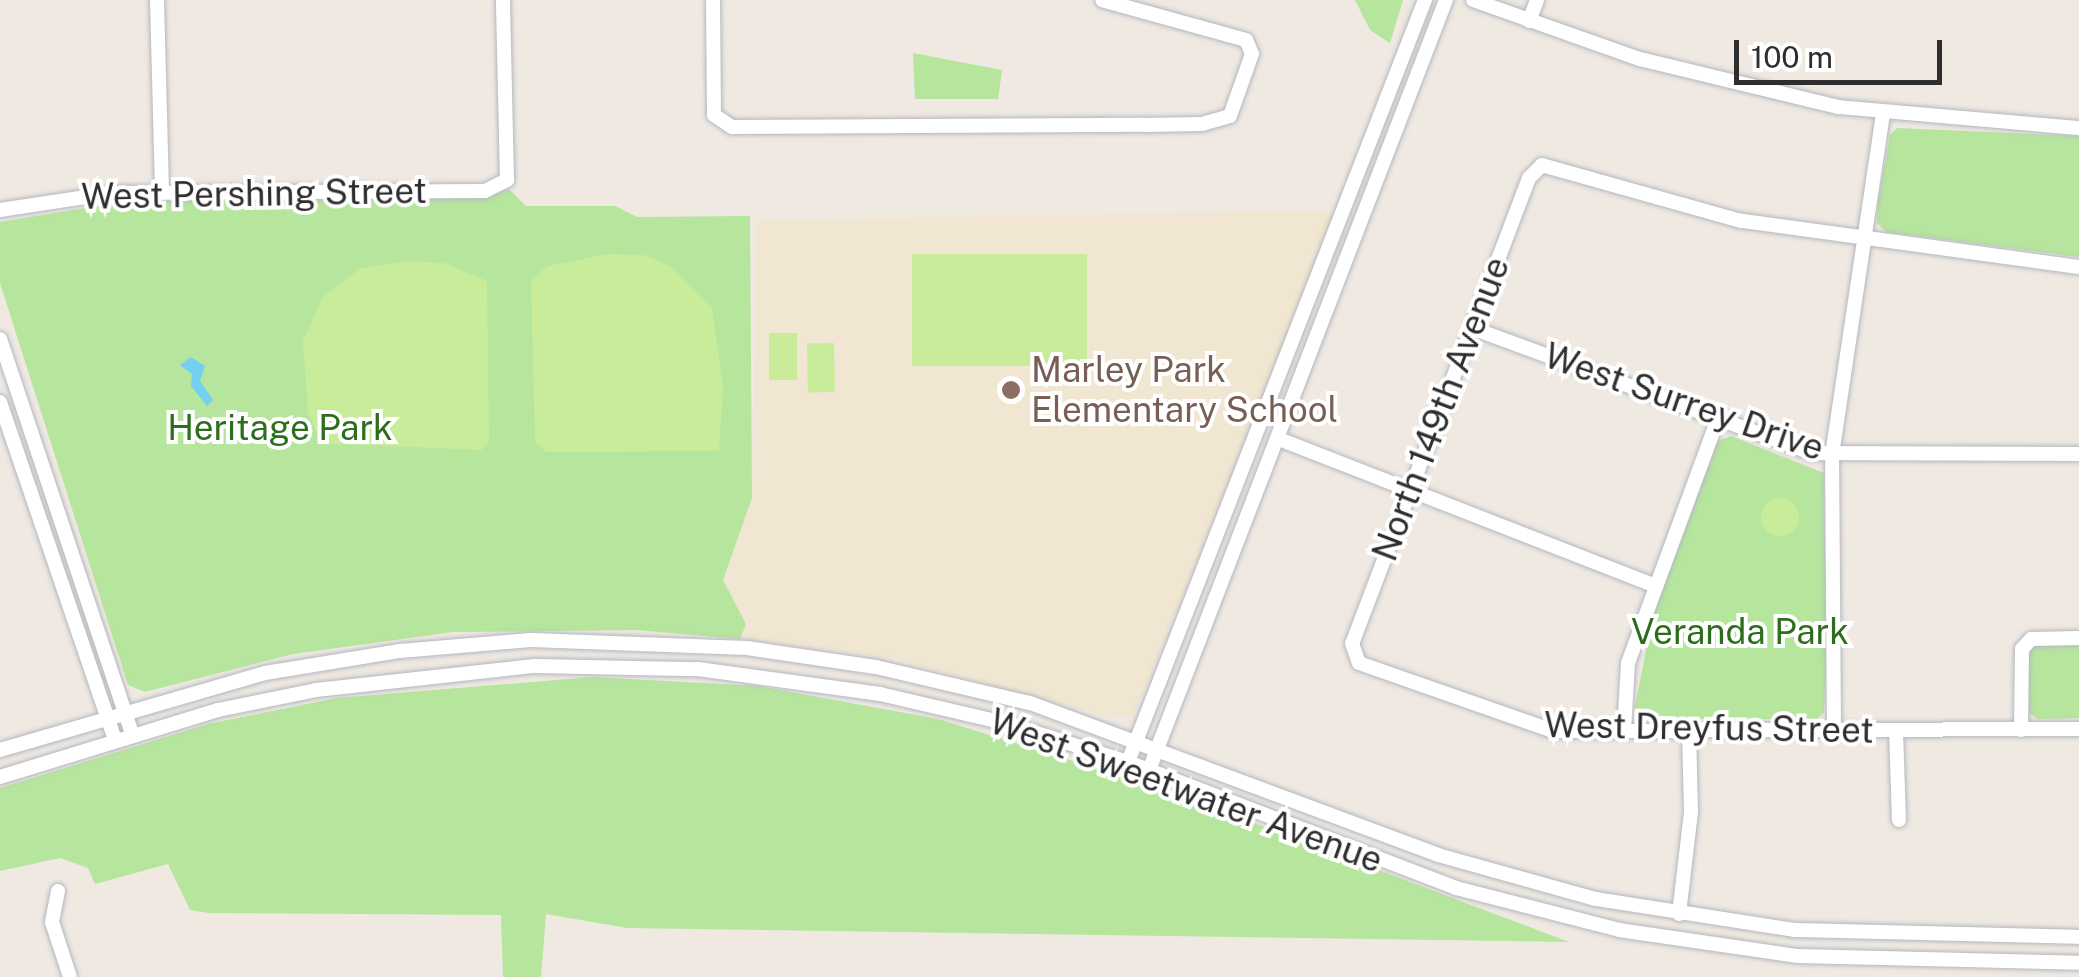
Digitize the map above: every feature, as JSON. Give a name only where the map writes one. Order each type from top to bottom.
[{"type":"street","points":[[157,0],[162,192]]},
{"type":"street","name":"West Pershing Street","points":[[0,210],[162,192],[485,191],[507,180],[503,0]]},
{"type":"street","points":[[713,0],[714,115],[732,126],[1202,124],[1230,116],[1252,54],[1246,40],[1102,0]]},
{"type":"street","points":[[1128,762],[1424,0]]},
{"type":"street","points":[[1150,770],[1446,0]]},
{"type":"street","points":[[1473,0],[1712,79],[1884,112],[2079,128]]},
{"type":"street","points":[[1529,20],[1537,0]]},
{"type":"street","points":[[1834,731],[1832,455],[1884,112]]},
{"type":"street","name":"North 149th Avenue","points":[[1353,658],[1352,643],[1408,491],[1528,178],[1542,165],[1741,221],[1865,242]]},
{"type":"street","points":[[1865,242],[2079,267]]},
{"type":"street","name":"West Surrey Drive","points":[[1472,328],[1718,418],[1832,455],[2079,454]]},
{"type":"street","points":[[0,339],[132,734]]},
{"type":"street","points":[[0,402],[6,439],[115,739]]},
{"type":"street","points":[[1624,730],[1628,663],[1718,418]]},
{"type":"street","points":[[6,439],[31,431]]},
{"type":"street","points":[[1279,439],[1656,586]]},
{"type":"street","points":[[2021,730],[2019,660],[2032,639],[2079,638]]},
{"type":"street","name":"West Sweetwater Avenue","points":[[0,750],[125,710],[264,673],[400,651],[530,640],[662,641],[777,651],[945,681],[1138,740],[1438,854],[1678,914],[1795,930],[2079,938]]},
{"type":"street","name":"West Dreyfus Street","points":[[1353,658],[1534,728],[2079,729]]},
{"type":"street","name":"West Sweetwater Avenue","points":[[0,776],[132,734],[262,700],[398,678],[535,666],[660,666],[894,696],[1128,762],[1456,888],[1563,918],[1743,950],[1943,969],[2079,962]]},
{"type":"street","points":[[1678,914],[1691,812],[1688,730]]},
{"type":"street","points":[[1896,730],[1899,820]]},
{"type":"street","points":[[58,891],[52,922],[70,977]]},
{"type":"shaded area","name":"Marley Park Elementary School","points":[[1323,211],[1336,215],[1134,716],[1108,717],[891,658],[740,639],[746,624],[723,580],[752,498],[757,220]]},
{"type":"green space","points":[[1355,0],[1403,0],[1390,43],[1370,30]]},
{"type":"green space","points":[[913,53],[1002,70],[998,99],[915,99]]},
{"type":"green space","points":[[1897,128],[2079,136],[2079,257],[1886,232],[1877,223],[1878,201],[1890,135]]},
{"type":"green space","name":"Heritage Park","points":[[509,189],[526,206],[615,206],[637,217],[750,216],[752,498],[723,580],[746,624],[740,639],[636,630],[453,632],[293,654],[145,692],[128,685],[0,283],[0,222],[127,201],[485,198]]},
{"type":"green space","points":[[607,254],[643,255],[671,266],[712,307],[723,388],[719,451],[547,452],[535,442],[531,280],[548,266]]},
{"type":"green space","points":[[912,254],[1087,254],[1087,366],[912,366]]},
{"type":"green space","points":[[408,261],[444,263],[487,281],[489,442],[481,450],[321,443],[308,412],[303,341],[322,298],[361,268]]},
{"type":"green space","points":[[769,333],[797,333],[797,380],[769,380]]},
{"type":"green space","points":[[807,343],[834,343],[835,392],[808,392]]},
{"type":"green space","name":"Veranda Park","points":[[1731,436],[1824,473],[1824,713],[1817,719],[1645,719],[1634,711],[1653,616],[1718,441]]},
{"type":"green space","points":[[1780,498],[1794,503],[1799,517],[1794,531],[1780,536],[1766,531],[1761,517],[1766,503]]},
{"type":"green space","points":[[2035,646],[2079,646],[2079,718],[2038,719],[2029,713],[2029,653]]},
{"type":"green space","points":[[592,677],[758,686],[938,719],[1164,789],[1569,942],[627,928],[546,914],[541,977],[503,977],[501,915],[209,913],[190,910],[168,864],[95,884],[88,868],[60,858],[0,871],[0,788],[208,724],[337,698]]},
{"type":"water","points":[[191,357],[205,366],[200,381],[213,400],[207,406],[191,386],[192,374],[180,365]]},
{"type":"place","name":"Marley Park Elementary School","points":[[1011,390]]}]
